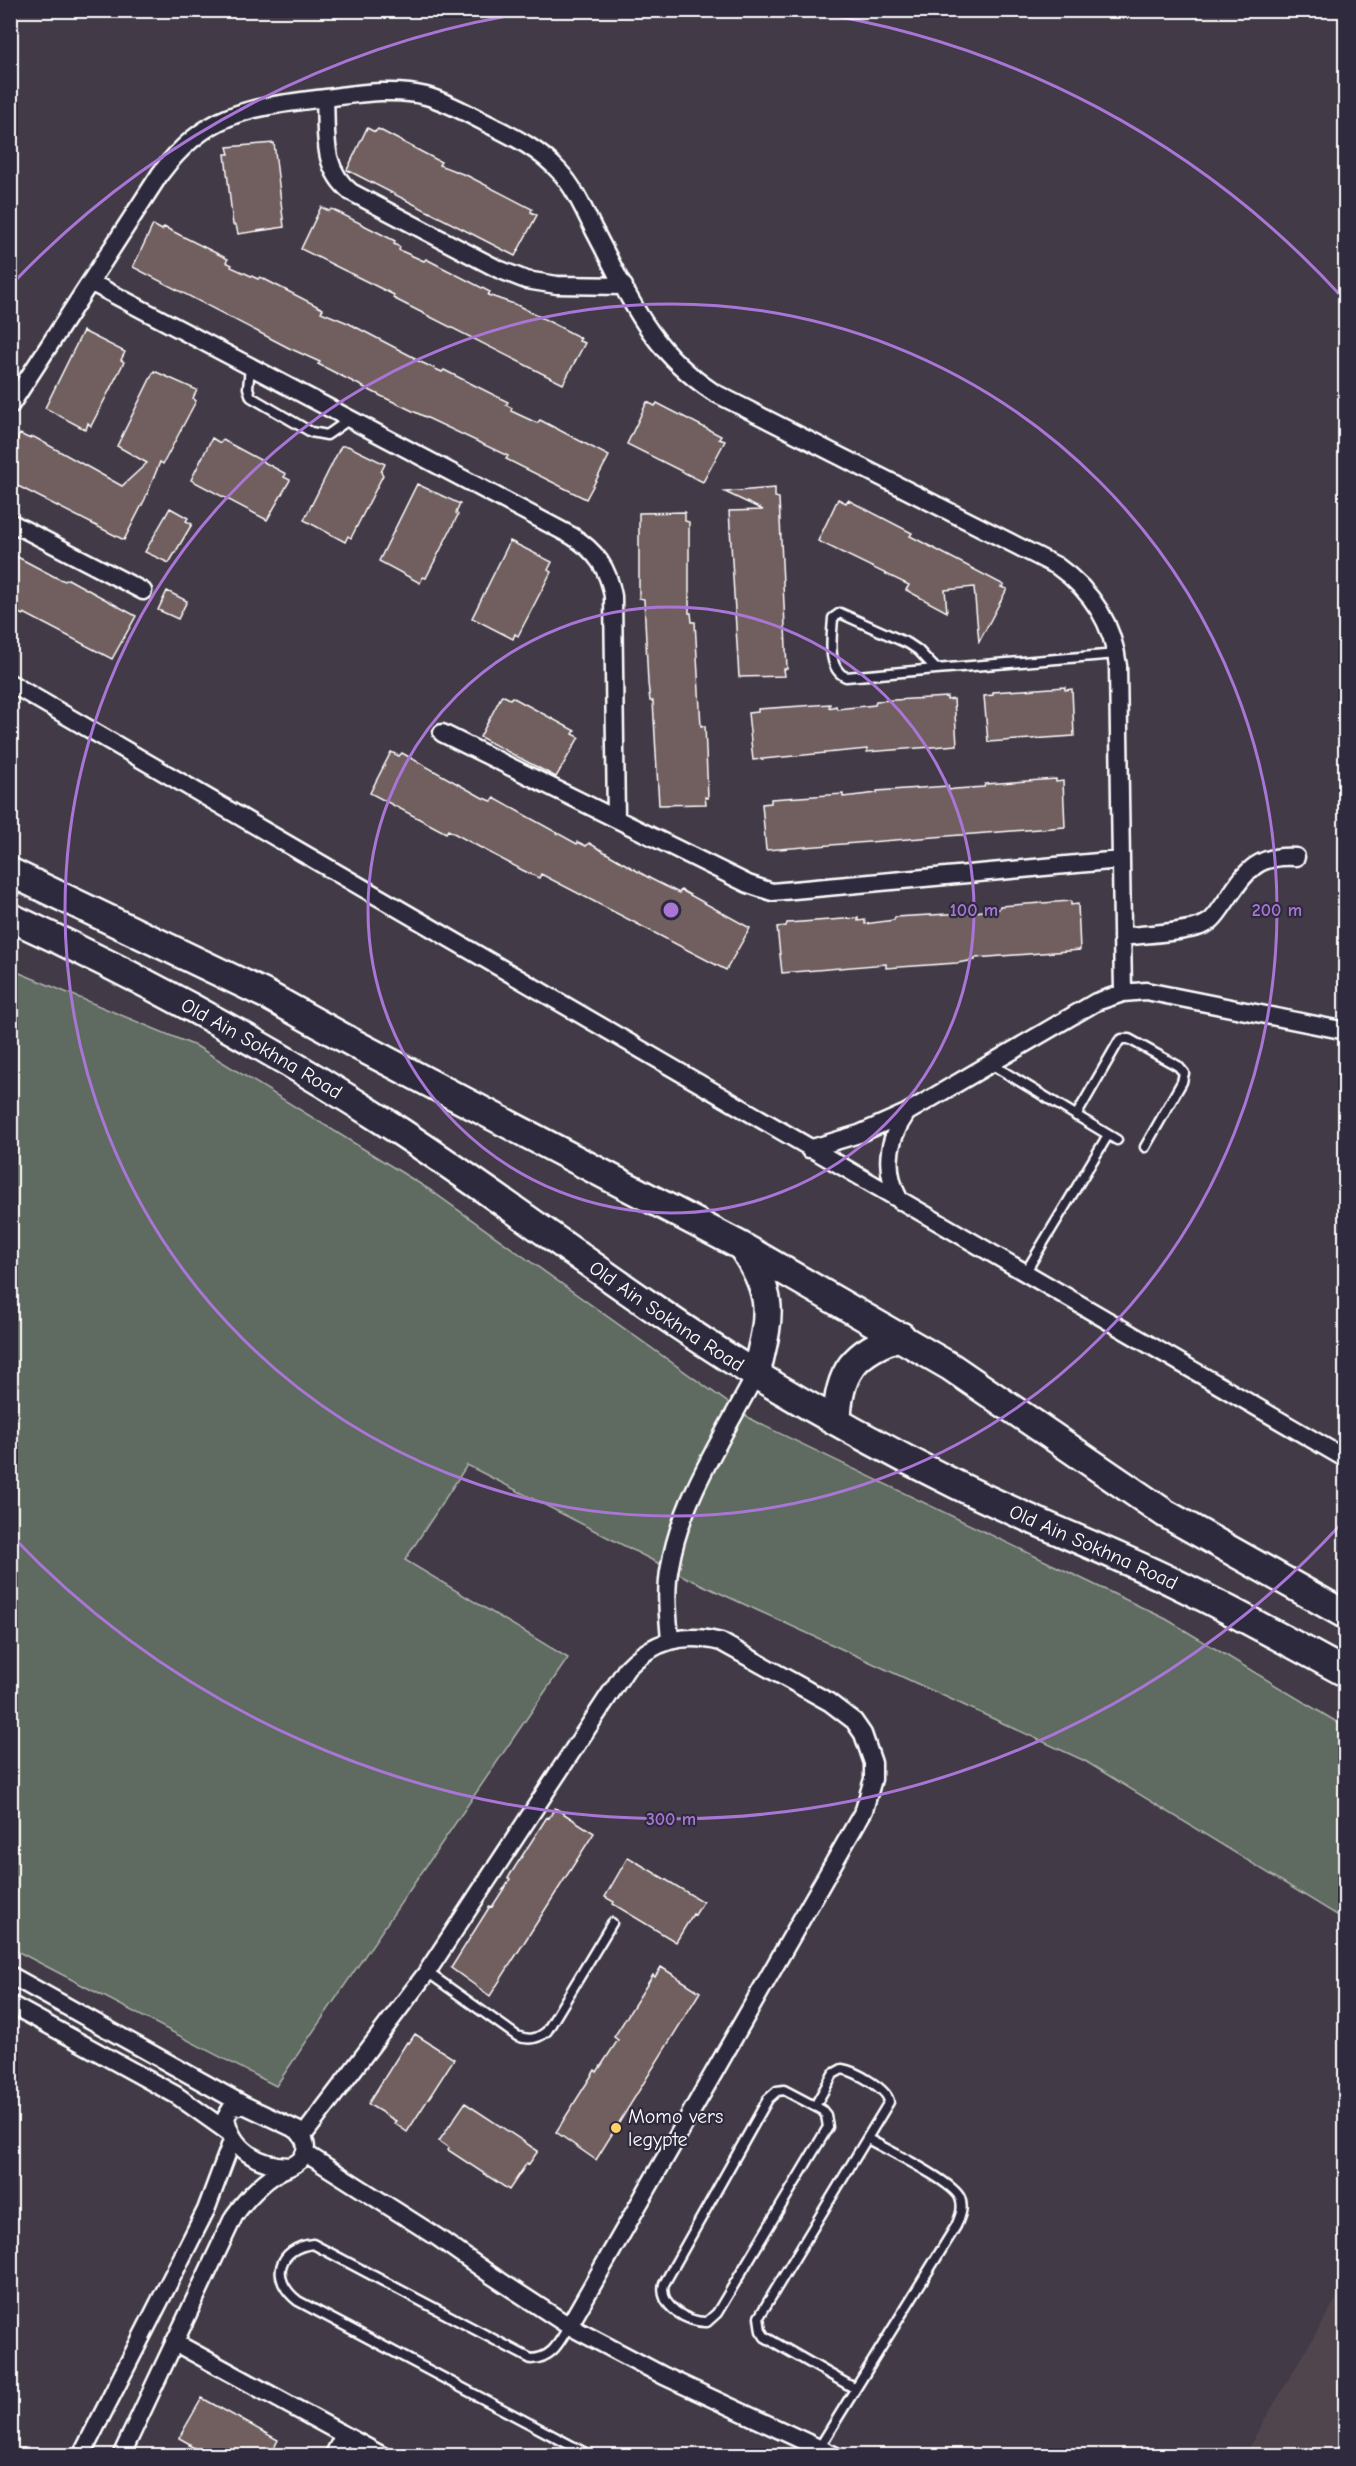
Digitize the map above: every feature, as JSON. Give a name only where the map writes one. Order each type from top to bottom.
[{"type":"main road","points":[[10,872],[265,994],[355,1044],[741,1246],[901,1336],[951,1367],[1166,1514],[1346,1615]]},
{"type":"main road","name":"Old Ain Sokhna Road","points":[[10,917],[65,942],[229,1029],[388,1124],[542,1228],[640,1300],[756,1374],[837,1421],[957,1485],[1174,1583],[1346,1673]]},
{"type":"main road","points":[[741,1246],[758,1272],[767,1294],[769,1318],[756,1374]]},
{"type":"main road","points":[[837,1421],[841,1386],[845,1375],[859,1356],[878,1343],[901,1336]]},
{"type":"street","points":[[10,406],[170,159],[196,135],[227,117],[247,110],[325,98],[394,92],[423,95],[450,105],[535,149],[572,187],[648,331],[684,371],[713,392],[1057,566],[1070,575],[1092,597],[1107,624],[1116,654],[1123,993]]},
{"type":"street","points":[[325,98],[329,162],[337,179],[351,192],[498,268],[526,280],[556,285],[624,286]]},
{"type":"street","points":[[90,282],[572,536],[596,554],[604,567],[613,596],[616,819]]},
{"type":"street","points":[[10,522],[144,591]]},
{"type":"street","points":[[10,683],[1346,1459]]},
{"type":"street","points":[[442,733],[748,884],[772,892],[1120,860]]},
{"type":"street","points":[[1122,937],[1203,926],[1215,917],[1248,869],[1262,860],[1279,856],[1296,857]]},
{"type":"street","points":[[809,1149],[858,1134],[906,1113],[1096,1002],[1123,993],[1157,993],[1346,1031]]},
{"type":"street","points":[[900,1201],[890,1176],[889,1156],[892,1136],[906,1113]]},
{"type":"street","points":[[670,1640],[667,1600],[670,1566],[678,1536],[703,1474],[756,1374]]},
{"type":"street","points":[[121,2456],[234,2216],[260,2187],[302,2159],[304,2145],[427,1972],[627,1668],[654,1646],[670,1640],[696,1637],[721,1642],[842,1710],[863,1734],[873,1764],[873,1779],[864,1810],[569,2326]]},
{"type":"street","points":[[10,1975],[244,2105],[297,2130],[304,2145],[491,2275],[569,2326],[664,2376],[836,2456]]},
{"type":"street","points":[[10,2004],[176,2096],[232,2136],[244,2150],[266,2164],[290,2166]]},
{"type":"street","points":[[81,2456],[206,2210],[232,2136],[227,2122],[228,2112],[237,2105],[244,2105]]},
{"type":"street","points":[[174,2342],[383,2456]]},
{"type":"street","points":[[333,2456],[344,2435]]},
{"type":"lane","points":[[250,366],[248,388],[250,397],[311,432],[327,435],[350,419]]},
{"type":"lane","points":[[936,669],[918,650],[899,638],[844,614],[840,613],[833,618],[833,661],[837,672],[846,677],[1116,654]]},
{"type":"lane","points":[[1076,1116],[1119,1041],[1129,1039],[1178,1066],[1184,1073],[1182,1082],[1145,1147]]},
{"type":"lane","points":[[990,1064],[1117,1140]]},
{"type":"lane","points":[[1024,1274],[1108,1135]]},
{"type":"lane","points":[[427,1972],[517,2036],[523,2039],[536,2039],[547,2031],[612,1923]]},
{"type":"lane","points":[[815,2106],[833,2074],[842,2069],[882,2090],[889,2097],[889,2102],[868,2139],[759,2318],[759,2324],[765,2337],[854,2388]]},
{"type":"lane","points":[[783,2090],[815,2106],[826,2115],[828,2127],[717,2313],[707,2322],[701,2322],[672,2308],[663,2298],[664,2284],[768,2099],[777,2091],[783,2090]]},
{"type":"lane","points":[[819,2448],[956,2226],[962,2208],[960,2199],[949,2185],[868,2139]]},
{"type":"lane","points":[[569,2326],[554,2350],[539,2358],[531,2358],[313,2244],[299,2246],[288,2253],[281,2266],[280,2280],[286,2292],[298,2301],[591,2456]]},
{"type":"shaded area","points":[[1345,2284],[1345,2455],[1244,2455]]},
{"type":"green space","points":[[10,969],[198,1047],[430,1190],[754,1421],[1166,1619],[1345,1727],[1345,1920],[1085,1761],[685,1577],[467,1465],[405,1560],[568,1658],[276,2086],[11,1948]]},
{"type":"building","points":[[367,128],[375,132],[378,129],[441,162],[439,165],[468,176],[532,209],[531,212],[537,215],[515,256],[347,170]]},
{"type":"building","points":[[274,143],[284,227],[238,234],[236,225],[233,225],[225,154],[229,154],[227,147]]},
{"type":"building","points":[[321,207],[329,211],[332,209],[395,241],[394,244],[400,247],[399,250],[424,261],[426,259],[490,292],[488,295],[517,305],[581,338],[579,341],[585,343],[563,384],[301,249]]},
{"type":"building","points":[[153,225],[162,230],[164,227],[228,259],[226,262],[232,265],[231,267],[258,279],[260,277],[323,309],[321,312],[348,323],[414,359],[442,372],[444,370],[508,402],[506,405],[512,408],[511,411],[537,423],[540,420],[609,456],[586,499],[506,459],[508,456],[381,396],[318,364],[320,362],[133,267]]},
{"type":"building","points":[[83,331],[125,352],[121,360],[124,362],[91,426],[88,423],[86,430],[45,408]]},
{"type":"building","points":[[154,371],[197,390],[193,398],[196,401],[163,464],[160,462],[145,499],[124,540],[10,482],[10,452],[20,434],[28,438],[34,437],[122,486],[147,463],[117,446]]},
{"type":"building","points":[[647,402],[655,406],[657,403],[721,436],[719,439],[725,441],[703,482],[627,444]]},
{"type":"building","points":[[212,438],[220,443],[223,440],[286,474],[284,477],[290,480],[267,520],[191,480]]},
{"type":"building","points":[[341,446],[348,446],[385,464],[381,472],[383,475],[351,538],[348,536],[345,542],[304,520]]},
{"type":"building","points":[[417,484],[460,504],[456,513],[458,515],[426,578],[423,577],[420,583],[379,561]]},
{"type":"building","points":[[775,488],[775,497],[779,498],[787,669],[784,669],[785,676],[739,677],[729,511],[763,510],[725,492]]},
{"type":"building","points":[[838,499],[846,503],[848,500],[912,533],[910,536],[1004,585],[1001,587],[1007,589],[979,642],[974,587],[945,590],[947,612],[906,590],[909,585],[818,541]]},
{"type":"building","points":[[170,508],[188,518],[186,521],[192,524],[169,563],[145,552]]},
{"type":"building","points":[[685,512],[685,521],[689,522],[689,613],[691,613],[692,622],[695,622],[701,726],[705,726],[708,798],[705,797],[706,804],[659,805],[653,701],[650,701],[648,683],[644,599],[639,598],[639,513]]},
{"type":"building","points":[[510,541],[552,562],[548,570],[551,572],[518,636],[515,634],[513,639],[472,618]]},
{"type":"building","points":[[10,553],[57,578],[65,581],[68,579],[136,616],[112,659],[24,613],[23,615],[10,609]]},
{"type":"building","points":[[167,591],[187,601],[178,619],[158,610]]},
{"type":"building","points":[[1065,687],[1065,690],[1072,689],[1074,736],[988,742],[984,696],[993,695],[993,692]]},
{"type":"building","points":[[502,695],[510,699],[512,697],[575,731],[573,734],[579,737],[556,777],[480,737]]},
{"type":"building","points":[[947,697],[947,700],[954,699],[957,745],[867,752],[867,749],[753,760],[748,713],[758,712],[758,709],[830,704],[829,708],[836,706],[837,709],[875,705],[876,701]]},
{"type":"building","points":[[391,752],[399,756],[402,753],[483,798],[492,801],[494,798],[577,844],[578,842],[586,846],[589,843],[651,879],[679,893],[681,890],[750,928],[726,970],[541,874],[539,878],[448,830],[446,833],[370,793]]},
{"type":"building","points":[[1056,779],[1056,782],[1063,781],[1065,827],[766,850],[762,804],[771,803],[771,799],[843,794],[843,797],[877,793],[877,791],[948,786],[949,790],[984,787],[985,784]]},
{"type":"building","points":[[1071,901],[1071,905],[1078,904],[1080,950],[975,958],[975,960],[957,963],[886,968],[886,964],[782,973],[777,927],[786,926],[787,923],[858,918],[858,921],[865,920],[865,924],[894,920],[895,917],[966,913],[999,909],[1000,906]]},
{"type":"building","points":[[555,1808],[594,1833],[490,1996],[451,1968],[510,1879],[508,1878],[547,1817],[549,1818]]},
{"type":"building","points":[[628,1857],[703,1902],[676,1942],[605,1897]]},
{"type":"building","points":[[661,1967],[700,1992],[596,2160],[556,2132],[595,2070],[597,2072],[618,2040],[614,2037],[653,1975],[655,1977]]},
{"type":"building","points":[[415,2034],[454,2059],[407,2132],[394,2123],[396,2121],[368,2104],[407,2042],[409,2043]]},
{"type":"building","points":[[465,2103],[538,2151],[509,2190],[448,2150],[449,2148],[439,2141]]},
{"type":"building","points":[[202,2398],[278,2440],[271,2454],[263,2449],[259,2456],[207,2456],[179,2438]]},
{"type":"place","name":"Momo vers legypte","points":[[616,2128]]}]
